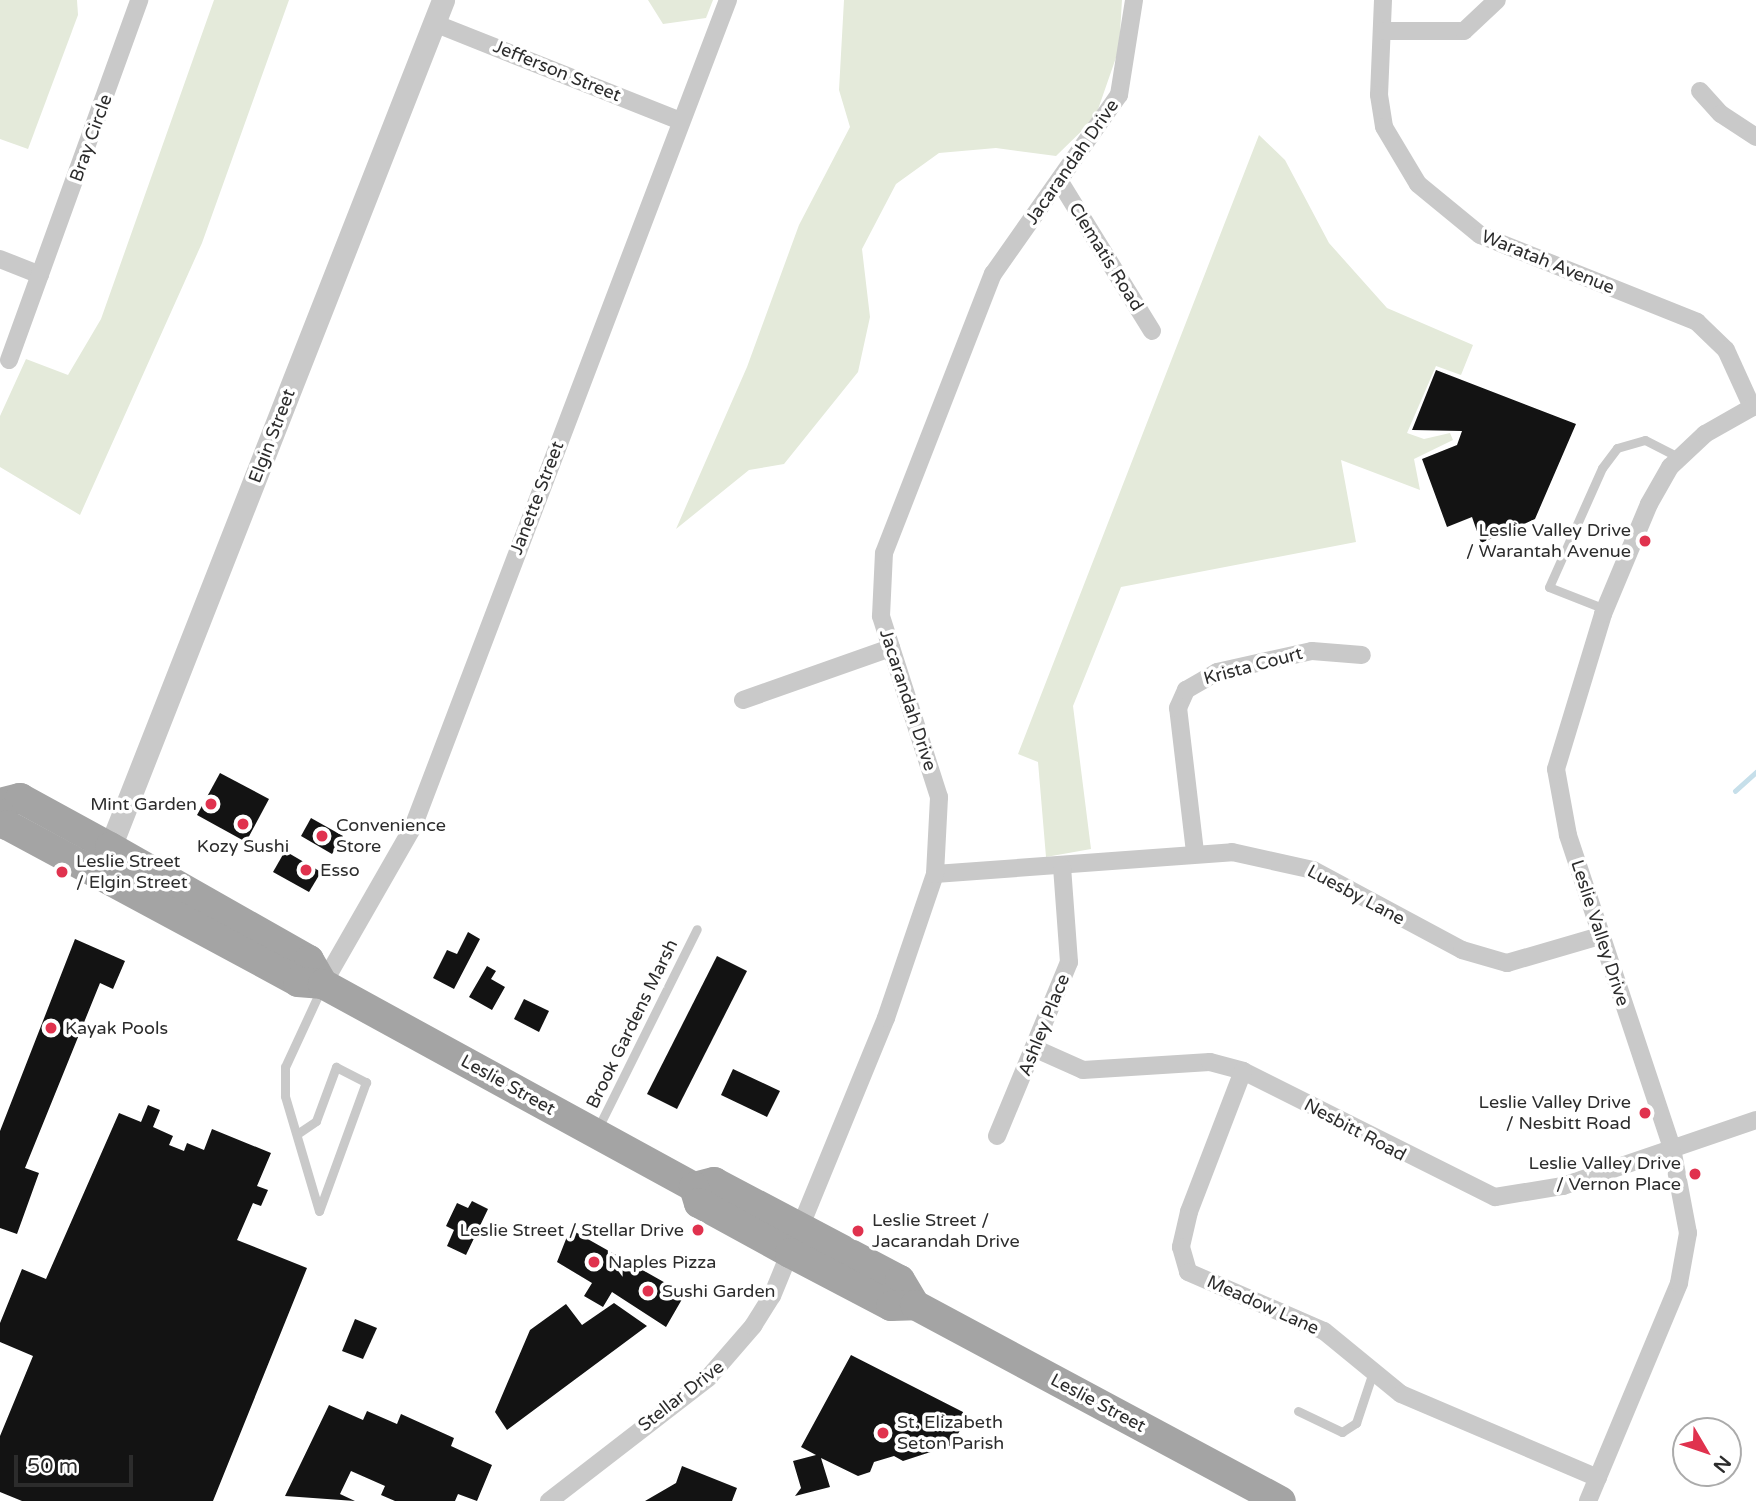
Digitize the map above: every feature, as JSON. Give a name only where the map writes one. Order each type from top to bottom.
[{"type":"main road","name":"Leslie Street","points":[[0,803],[20,798],[105,860]]},
{"type":"main road","name":"Leslie Street","points":[[0,814],[7,825],[105,860],[309,960],[323,984],[694,1187],[699,1203],[795,1240],[891,1306],[915,1305],[1281,1501]]},
{"type":"street","name":"Bray Circle","points":[[9,360],[139,0]]},
{"type":"street","name":"Elgin Street","points":[[105,860],[443,0]]},
{"type":"street","name":"Janette Street","points":[[323,984],[413,827],[728,0]]},
{"type":"street","name":"Jacarandah Drive","points":[[795,1240],[886,1018],[935,874],[939,797],[881,616],[884,553],[993,274],[1060,183],[1119,95],[1134,0]]},
{"type":"street","name":"Waratah Avenue","points":[[1383,0],[1384,31],[1378,95],[1384,127],[1418,184],[1479,235],[1696,323],[1726,350],[1754,406]]},
{"type":"street","points":[[1384,31],[1464,31],[1497,0]]},
{"type":"street","name":"Jefferson Street","points":[[434,23],[680,121]]},
{"type":"street","points":[[1700,91],[1721,114],[1756,137]]},
{"type":"street","name":"Clematis Road","points":[[1060,183],[1152,331]]},
{"type":"street","points":[[0,259],[40,275]]},
{"type":"street","name":"Leslie Valley Drive","points":[[1588,1501],[1679,1283],[1688,1233],[1672,1148],[1568,835],[1556,769],[1605,609],[1648,504],[1680,458],[1705,434],[1754,406]]},
{"type":"street","points":[[743,700],[891,648]]},
{"type":"street","name":"Krista Court","points":[[1195,852],[1178,708],[1186,690],[1217,673],[1301,653],[1362,655]]},
{"type":"street","name":"Luesby Lane","points":[[935,874],[1062,867],[1195,852],[1266,856],[1313,870],[1462,950],[1507,963],[1600,936]]},
{"type":"street","name":"Ashley Place","points":[[997,1136],[1036,1049],[1069,962],[1062,867]]},
{"type":"street","name":"Nesbitt Road","points":[[1036,1049],[1083,1070],[1210,1062],[1243,1071],[1495,1197],[1563,1186],[1756,1120]]},
{"type":"street","name":"Meadow Lane","points":[[1243,1071],[1189,1212],[1181,1247],[1188,1272],[1324,1331],[1401,1394],[1598,1478]]},
{"type":"street","name":"Stellar Drive","points":[[549,1501],[727,1360],[772,1296],[795,1240]]},
{"type":"lane","points":[[1605,609],[1549,587],[1602,468],[1617,448],[1645,440],[1680,458]]},
{"type":"lane","name":"Brook Gardens Marsh","points":[[596,1133],[697,929]]},
{"type":"lane","points":[[297,1134],[316,1121],[336,1067],[366,1082],[319,1211],[297,1134],[285,1067],[323,984]]},
{"type":"lane","points":[[1298,1411],[1342,1432],[1356,1423],[1374,1370]]},
{"type":"green space","points":[[0,0],[77,0],[78,15],[28,149],[0,139]]},
{"type":"green space","points":[[214,0],[289,0],[202,243],[80,515],[0,467],[0,416],[26,359],[68,375],[101,319]]},
{"type":"green space","points":[[648,0],[713,0],[706,18],[663,24]]},
{"type":"green space","points":[[844,0],[1122,0],[1119,49],[1095,118],[1056,156],[996,148],[939,153],[896,184],[862,249],[870,317],[858,372],[784,464],[749,470],[676,529],[747,367],[799,225],[850,127],[839,90]]},
{"type":"green space","points":[[1259,135],[1285,160],[1329,243],[1387,308],[1473,345],[1461,375],[1436,366],[1407,433],[1424,439],[1450,433],[1453,440],[1414,459],[1420,490],[1341,460],[1356,542],[1121,587],[1073,706],[1091,849],[1046,857],[1038,762],[1018,754]]},
{"type":"building","points":[[1436,370],[1576,424],[1535,519],[1481,543],[1472,517],[1447,527],[1422,459],[1457,445],[1462,431],[1412,430]]},
{"type":"building","points":[[220,773],[269,799],[246,842],[197,815]]},
{"type":"building","name":"Convenience Store","points":[[311,818],[343,836],[332,854],[301,836]]},
{"type":"building","points":[[285,851],[321,872],[309,892],[273,872]]},
{"type":"building","points":[[468,932],[480,939],[454,989],[433,978],[447,950],[457,954]]},
{"type":"building","points":[[75,939],[125,961],[113,989],[100,983],[25,1168],[39,1173],[17,1234],[0,1228],[0,1131]]},
{"type":"building","points":[[717,956],[747,971],[677,1109],[647,1094]]},
{"type":"building","points":[[487,966],[496,971],[491,979],[505,987],[492,1010],[469,997]]},
{"type":"building","points":[[524,999],[549,1011],[539,1032],[514,1019]]},
{"type":"building","points":[[733,1069],[780,1091],[767,1117],[721,1095]]},
{"type":"building","points":[[148,1105],[160,1110],[153,1127],[173,1136],[169,1145],[184,1151],[187,1143],[204,1150],[212,1129],[271,1153],[257,1186],[268,1190],[261,1206],[253,1203],[237,1240],[307,1268],[213,1501],[22,1501],[0,1492],[0,1436],[33,1356],[0,1342],[0,1323],[22,1269],[46,1279],[119,1113],[141,1122]]},
{"type":"building","points":[[472,1201],[488,1209],[466,1255],[447,1246],[454,1230],[446,1226],[457,1203],[468,1208]]},
{"type":"building","points":[[570,1229],[685,1294],[666,1327],[612,1292],[603,1307],[584,1296],[592,1283],[557,1262]]},
{"type":"building","points":[[614,1303],[647,1326],[507,1430],[495,1412],[530,1330],[566,1304],[582,1325]]},
{"type":"building","points":[[355,1319],[377,1328],[363,1359],[342,1351]]},
{"type":"building","name":"St. Elizabeth Seton Parish","points":[[851,1355],[963,1412],[965,1421],[952,1445],[903,1461],[894,1456],[874,1462],[870,1472],[858,1476],[821,1458],[830,1487],[795,1496],[801,1488],[793,1461],[816,1455],[801,1447]]},
{"type":"building","points":[[329,1405],[363,1420],[367,1411],[397,1424],[401,1414],[454,1438],[451,1446],[492,1465],[477,1501],[458,1494],[455,1501],[395,1501],[381,1495],[385,1486],[351,1471],[340,1494],[355,1501],[285,1496]]},
{"type":"building","points":[[682,1466],[737,1488],[732,1501],[645,1501],[676,1483]]},
{"type":"waterway","points":[[1735,791],[1756,772]]},
{"type":"place","name":"Leslie Valley Drive / Warantah Avenue","points":[[1645,541]]},
{"type":"place","name":"Mint Garden","points":[[211,804]]},
{"type":"place","name":"Kozy Sushi","points":[[243,824]]},
{"type":"place","name":"Convenience Store","points":[[322,836]]},
{"type":"place","name":"Esso","points":[[306,870]]},
{"type":"place","name":"Leslie Street / Elgin Street","points":[[62,872]]},
{"type":"place","name":"Kayak Pools","points":[[51,1028]]},
{"type":"place","name":"Leslie Valley Drive / Nesbitt Road","points":[[1645,1113]]},
{"type":"place","name":"Leslie Valley Drive / Vernon Place","points":[[1695,1174]]},
{"type":"place","name":"Leslie Street / Stellar Drive","points":[[698,1230]]},
{"type":"place","name":"Leslie Street / Jacarandah Drive","points":[[858,1231]]},
{"type":"place","name":"Naples Pizza","points":[[594,1262]]},
{"type":"place","name":"Sushi Garden","points":[[648,1291]]},
{"type":"place","name":"St. Elizabeth Seton Parish","points":[[883,1433]]}]
